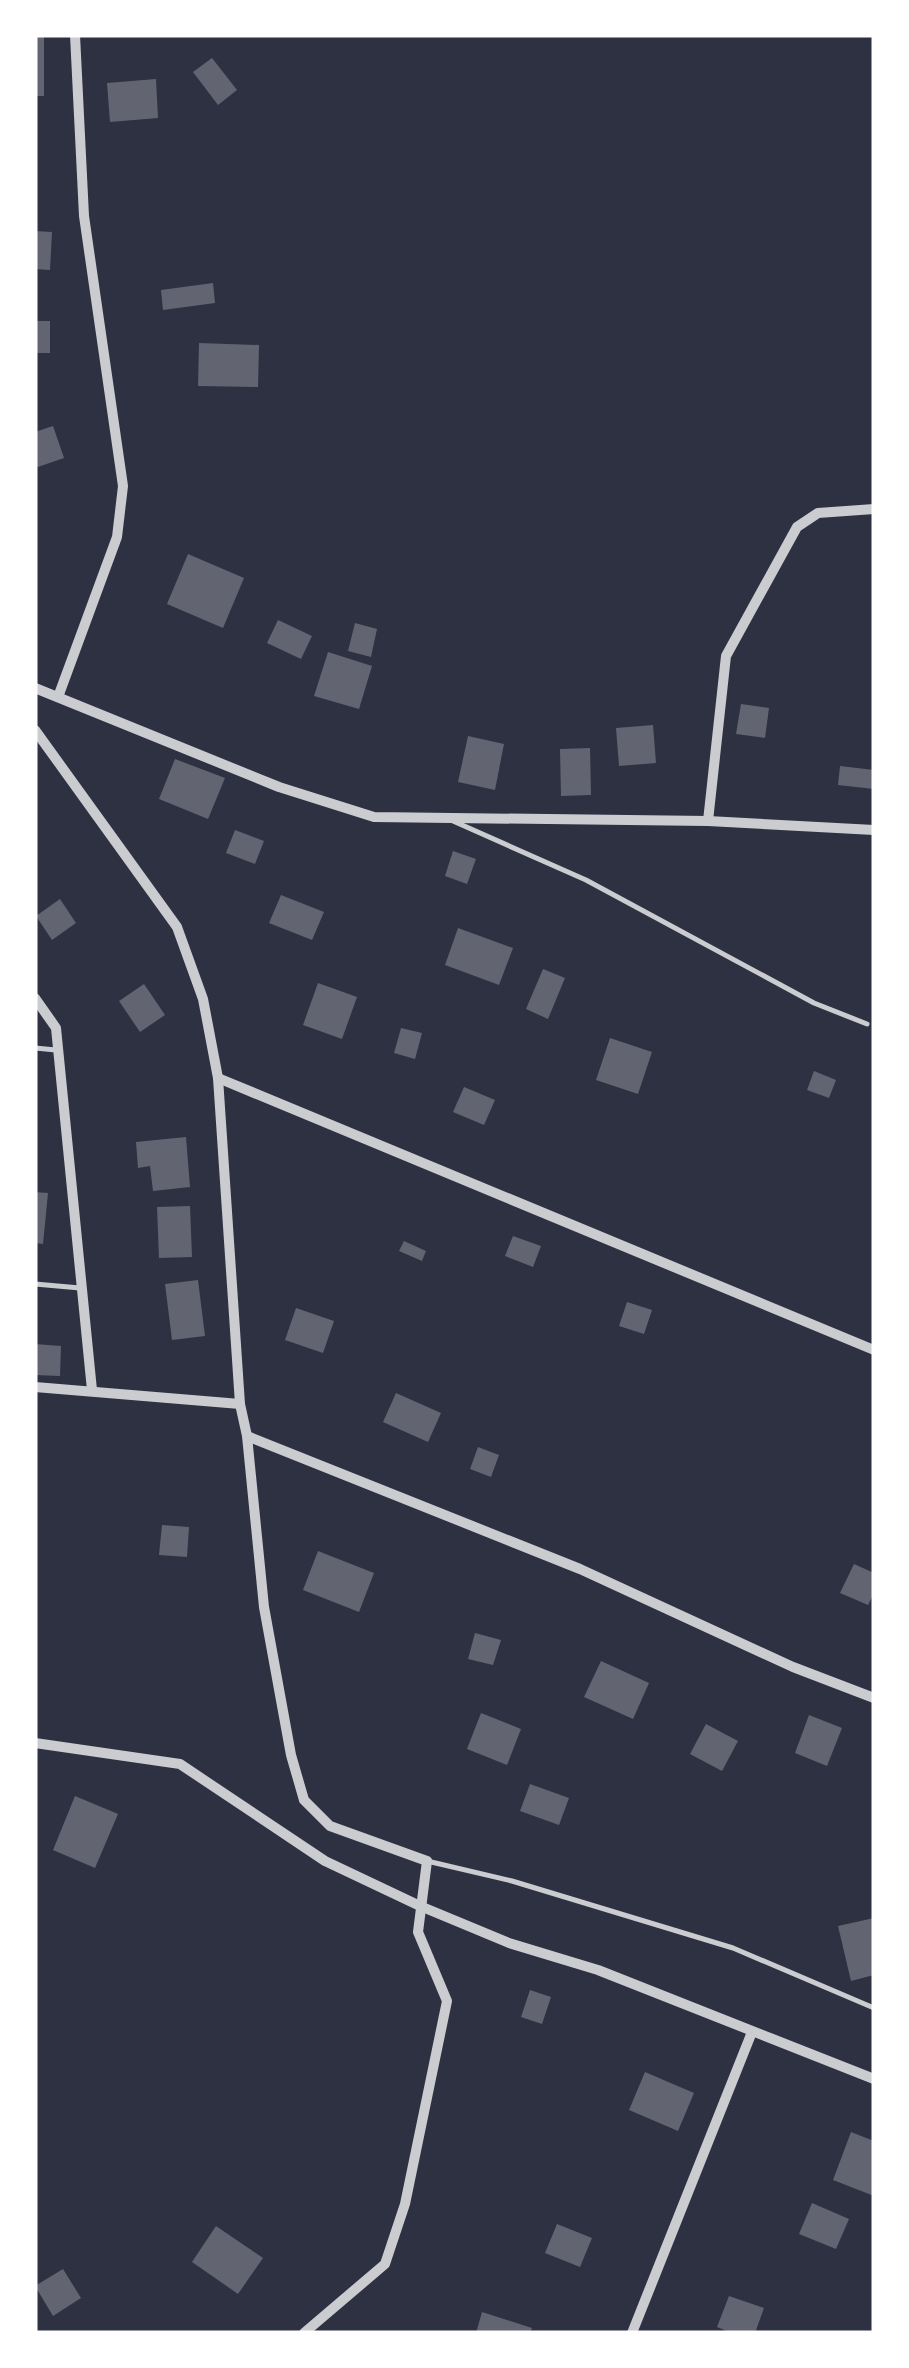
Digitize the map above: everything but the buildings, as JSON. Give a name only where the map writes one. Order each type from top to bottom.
[{"type":"street","points":[[58,698],[117,537],[123,486],[84,216],[75,35]]},
{"type":"street","points":[[708,821],[726,656],[798,527],[818,514],[874,509]]},
{"type":"street","points":[[35,688],[328,804],[374,817],[708,821],[874,830]]},
{"type":"street","points":[[35,730],[177,928],[203,999],[218,1078],[240,1404],[247,1436],[264,1607],[290,1755],[304,1800],[330,1826],[427,1861],[418,1932],[446,2001],[405,2204],[385,2264],[304,2333]]},
{"type":"street","points":[[35,998],[56,1028],[92,1390]]},
{"type":"street","points":[[218,1078],[874,1350]]},
{"type":"street","points":[[35,1387],[240,1404]]},
{"type":"street","points":[[247,1436],[580,1569],[793,1668],[874,1698]]},
{"type":"street","points":[[35,1743],[180,1764],[325,1861],[420,1906],[509,1944],[598,1970],[874,2080]]},
{"type":"street","points":[[632,2333],[752,2032]]},
{"type":"lane","points":[[452,820],[586,880],[814,1003],[867,1024]]},
{"type":"lane","points":[[35,1048],[59,1051]]},
{"type":"lane","points":[[35,1284],[83,1288]]},
{"type":"lane","points":[[427,1861],[529,1886],[733,1948],[874,2008]]}]
